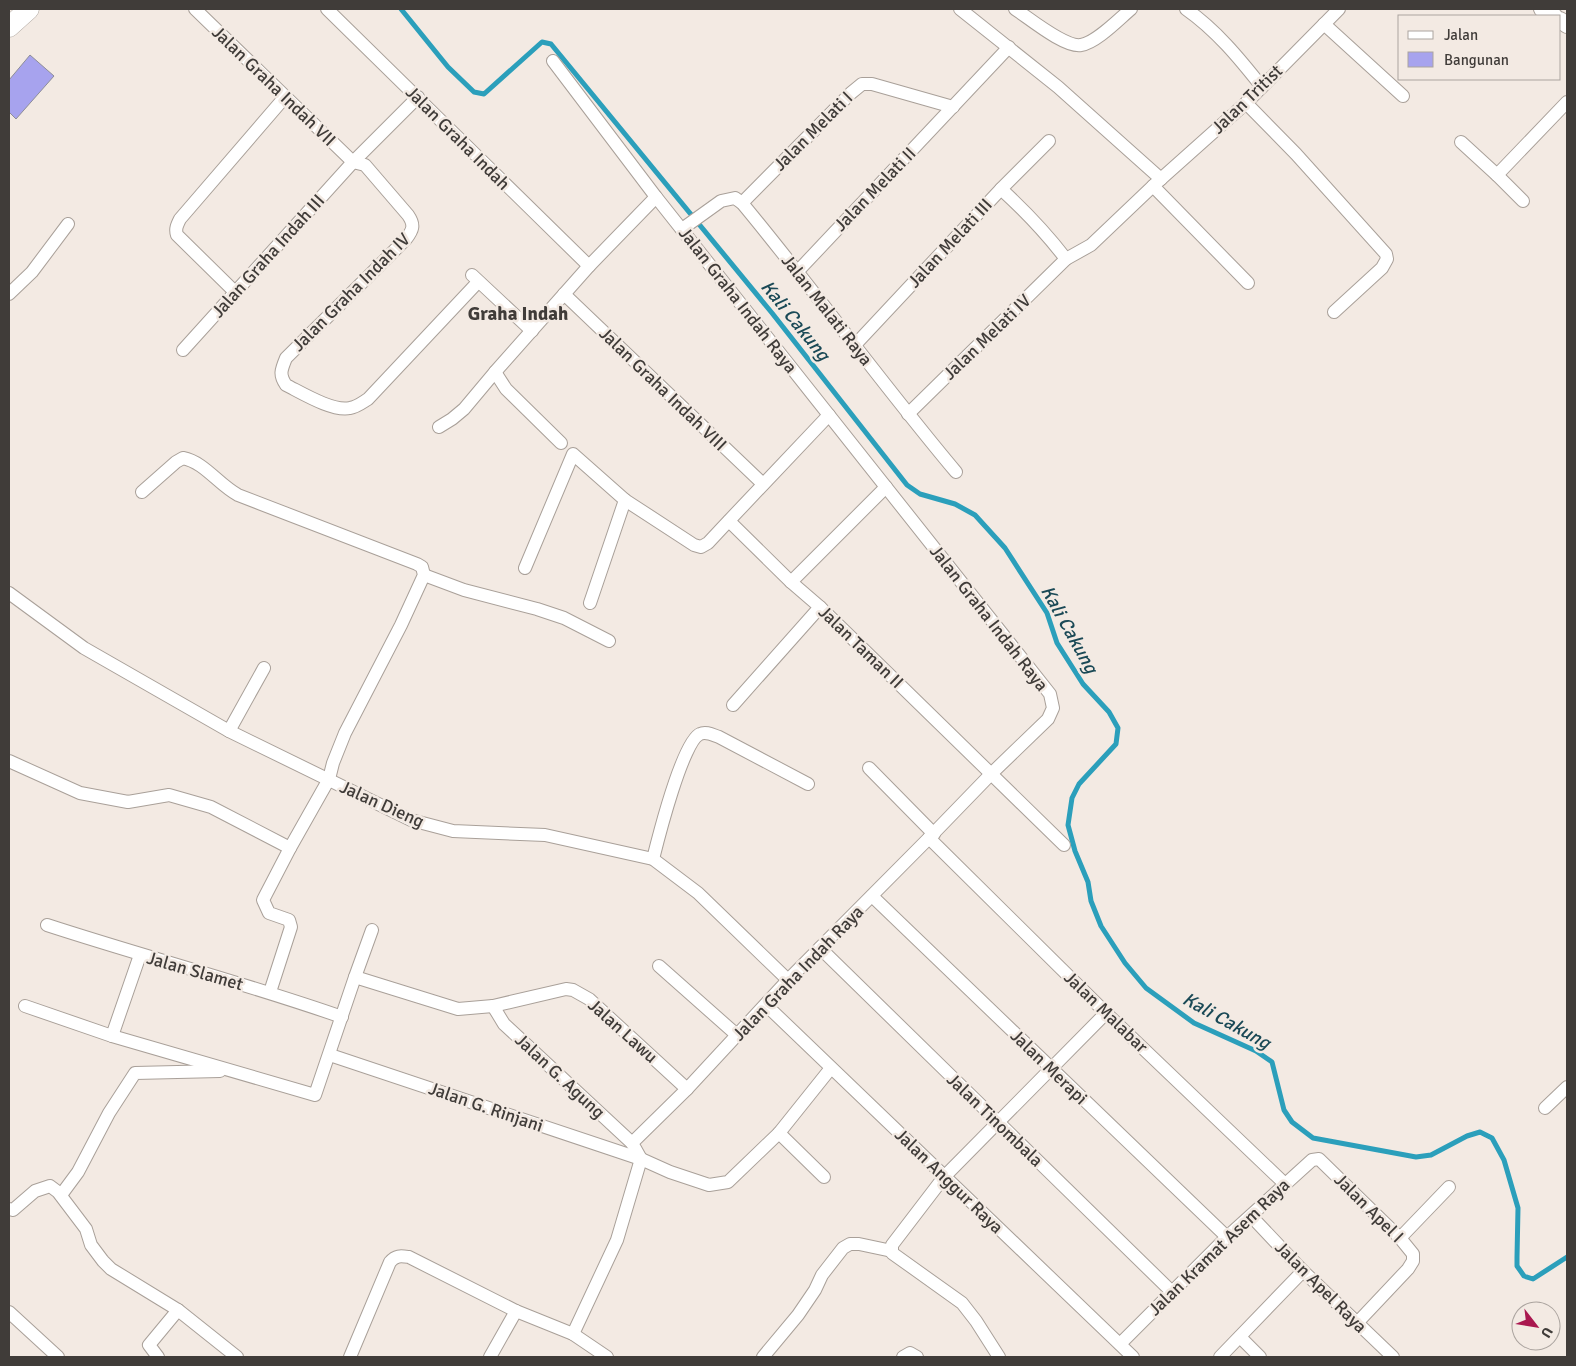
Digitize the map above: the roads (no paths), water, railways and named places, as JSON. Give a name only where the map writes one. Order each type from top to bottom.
[{"type":"main road","points":[[9,27],[29,9]]},
{"type":"street","name":"Jalan Graha Indah VII","points":[[194,9],[353,162]]},
{"type":"street","name":"Jalan Graha Indah","points":[[327,9],[590,266]]},
{"type":"street","points":[[960,9],[1058,87],[1157,183],[1248,283]]},
{"type":"street","points":[[1015,9],[1068,44],[1081,45],[1094,39],[1131,9]]},
{"type":"street","points":[[1186,9],[1199,18],[1234,51],[1262,87]]},
{"type":"street","name":"Jalan Tritist","points":[[1066,259],[1091,245],[1246,103],[1339,9]]},
{"type":"street","points":[[1324,24],[1403,96]]},
{"type":"street","name":"Jalan Melati II","points":[[798,270],[1009,48]]},
{"type":"street","name":"Jalan Graha Indah Raya","points":[[553,61],[656,197],[1050,694],[1053,708],[1048,719],[991,774],[788,980],[738,1036],[632,1143]]},
{"type":"street","name":"Jalan Melati I","points":[[742,203],[850,93],[862,84],[872,84],[953,107]]},
{"type":"street","points":[[235,292],[177,235],[177,225],[180,219],[285,97]]},
{"type":"street","name":"Jalan Graha Indah III","points":[[183,350],[353,162],[418,97]]},
{"type":"street","points":[[1497,175],[1567,102]]},
{"type":"street","points":[[1246,103],[1296,154],[1386,254],[1387,259],[1382,268],[1334,312]]},
{"type":"street","points":[[1002,188],[1049,141]]},
{"type":"street","points":[[1461,142],[1522,200]]},
{"type":"street","name":"Jalan Graha Indah IV","points":[[353,162],[365,165],[413,221],[413,228],[406,239],[286,358],[280,373],[286,386],[336,408],[349,409],[357,406],[368,399],[475,278],[532,332]]},
{"type":"street","name":"Jalan Melati III","points":[[854,346],[1002,188],[1046,233],[1066,259]]},
{"type":"street","points":[[439,426],[452,419],[464,409],[564,294],[656,197]]},
{"type":"street","points":[[682,229],[721,201],[735,198],[742,203]]},
{"type":"street","name":"Jalan Malati Raya","points":[[742,203],[798,270],[854,346],[956,472]]},
{"type":"street","points":[[9,294],[32,272],[68,224]]},
{"type":"street","name":"Jalan Melati IV","points":[[908,414],[1066,259]]},
{"type":"street","name":"Jalan Graha Indah VIII","points":[[564,294],[763,484]]},
{"type":"street","points":[[495,372],[506,390],[561,443]]},
{"type":"street","points":[[525,568],[572,454],[625,500],[701,547],[708,543],[829,415]]},
{"type":"street","points":[[142,492],[176,462],[183,458],[192,460],[228,490],[238,495],[422,567],[424,575],[401,625],[345,733],[329,779],[263,900],[269,913],[288,920],[291,927],[270,992]]},
{"type":"street","points":[[791,582],[886,488]]},
{"type":"street","points":[[590,603],[625,500]]},
{"type":"street","name":"Jalan Taman II","points":[[729,521],[1064,845]]},
{"type":"street","points":[[424,575],[464,590],[564,618],[609,640]]},
{"type":"street","name":"Jalan Dieng","points":[[9,593],[84,648],[229,730],[411,820],[453,831],[545,836],[652,859],[698,893],[788,980]]},
{"type":"street","points":[[733,705],[820,607]]},
{"type":"street","points":[[229,730],[264,668]]},
{"type":"street","points":[[652,859],[674,784],[693,739],[700,734],[707,733],[718,737],[808,784]]},
{"type":"street","points":[[9,762],[80,793],[128,802],[169,795],[212,807],[290,848]]},
{"type":"street","name":"Jalan Malabar","points":[[869,768],[931,836],[1106,1013],[1285,1184]]},
{"type":"street","name":"Jalan Merapi","points":[[872,896],[1227,1237]]},
{"type":"street","name":"Jalan Slamet","points":[[47,926],[270,992],[342,1017]]},
{"type":"street","points":[[24,1006],[112,1036],[316,1095],[372,930]]},
{"type":"street","name":"Jalan Tinombala","points":[[820,948],[1172,1291]]},
{"type":"street","points":[[112,1036],[140,955]]},
{"type":"street","points":[[659,966],[738,1036]]},
{"type":"street","points":[[356,977],[458,1009],[493,1006]]},
{"type":"street","name":"Jalan Lawu","points":[[493,1006],[566,989],[573,990],[589,999],[687,1089]]},
{"type":"street","name":"Jalan Anggur Raya","points":[[766,1004],[1133,1357]]},
{"type":"street","name":"Jalan G. Agung","points":[[493,1006],[504,1024],[632,1143]]},
{"type":"street","points":[[999,1357],[962,1303],[892,1253],[892,1246],[944,1177],[1106,1013]]},
{"type":"street","name":"Jalan G. Rinjani","points":[[330,1054],[641,1159],[670,1172],[709,1185],[728,1182],[779,1133],[832,1068]]},
{"type":"street","points":[[61,1196],[78,1172],[109,1113],[135,1073],[232,1070]]},
{"type":"street","points":[[1545,1108],[1567,1087]]},
{"type":"street","points":[[779,1133],[824,1177]]},
{"type":"street","points":[[573,1334],[617,1240],[641,1159],[632,1143]]},
{"type":"street","name":"Jalan Kramat Asem Raya","points":[[1120,1344],[1227,1237],[1285,1184],[1312,1160],[1319,1159],[1323,1162]]},
{"type":"street","name":"Jalan Apel I","points":[[1323,1162],[1400,1238],[1413,1254],[1414,1261],[1357,1323]]},
{"type":"street","points":[[9,1209],[13,1210],[41,1188],[50,1186],[61,1196],[86,1229],[91,1245],[110,1269],[178,1310],[236,1357]]},
{"type":"street","points":[[1400,1238],[1449,1187]]},
{"type":"street","name":"Jalan Apel Raya","points":[[1251,1216],[1303,1271],[1393,1357]]},
{"type":"street","points":[[764,1357],[798,1315],[822,1275],[843,1248],[850,1244],[892,1251]]},
{"type":"street","points":[[350,1357],[390,1262],[394,1257],[409,1257],[516,1311],[573,1334],[607,1357]]},
{"type":"street","points":[[1220,1357],[1303,1271]]},
{"type":"street","points":[[158,1357],[149,1345],[178,1310]]},
{"type":"street","points":[[490,1357],[516,1311]]},
{"type":"street","points":[[9,1312],[58,1357]]},
{"type":"street","points":[[1240,1337],[1260,1357]]},
{"type":"street","points":[[903,1357],[910,1353],[917,1357]]},
{"type":"waterway","name":"Kali Cakung","points":[[401,9],[448,67],[474,92],[484,94],[542,42],[551,44],[772,313],[907,485],[920,494],[955,504],[975,515],[1005,548],[1047,613],[1057,643],[1083,684],[1109,712],[1118,728],[1116,744],[1079,784],[1072,798],[1068,825],[1075,851],[1088,882],[1091,901],[1101,926],[1125,963],[1146,988],[1194,1023],[1256,1051],[1272,1062],[1284,1110],[1292,1122],[1313,1138],[1416,1157],[1431,1155],[1467,1136],[1480,1132],[1492,1138],[1504,1160],[1518,1208],[1517,1266],[1524,1276],[1533,1279],[1567,1257]]},
{"type":"district","name":"Graha Indah","points":[[518,313]]}]
